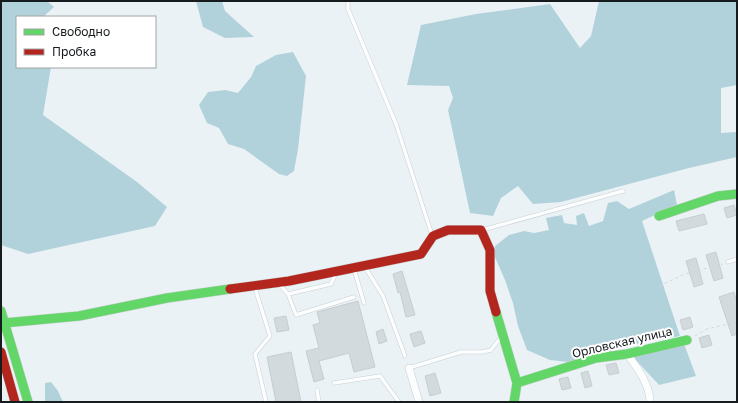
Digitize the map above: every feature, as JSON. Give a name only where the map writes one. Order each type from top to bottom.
[{"type":"street","points":[[659,216],[718,196],[737,194]]},
{"type":"street","points":[[4,323],[79,316],[168,298],[278,283],[421,254],[433,236],[448,230],[481,230],[490,250],[490,291],[517,383],[514,402]]},
{"type":"street","points":[[1,310],[28,402]]},
{"type":"street","name":"Орловская улица","points":[[517,383],[596,358],[627,354],[687,340]]},
{"type":"street","points":[[1,352],[14,402]]},
{"type":"street","points":[[627,354],[638,369],[650,395],[650,402]]},
{"type":"street","points":[[409,368],[419,402]]},
{"type":"lane","points":[[348,1],[348,9],[396,124],[433,236]]},
{"type":"lane","points":[[481,230],[623,191]]},
{"type":"lane","points":[[728,262],[737,259]]},
{"type":"lane","points":[[364,266],[383,296],[405,356]]},
{"type":"lane","points":[[354,268],[364,303]]},
{"type":"lane","points":[[288,294],[331,284],[337,271]]},
{"type":"lane","points":[[278,283],[288,294],[296,315],[354,297]]},
{"type":"lane","points":[[255,287],[270,336],[255,354],[266,402]]},
{"type":"lane","points":[[409,368],[461,352],[482,352],[491,350],[502,336]]},
{"type":"lane","points":[[334,382],[380,376],[399,402]]},
{"type":"lane","points":[[316,390],[319,402]]},
{"type":"path","points":[[659,286],[685,274],[728,262]]},
{"type":"path","points":[[687,340],[707,329],[737,322]]},
{"type":"shaded area","points":[[1,1],[47,1],[54,7],[44,16],[16,16],[16,68],[51,68],[43,115],[137,182],[167,207],[155,226],[28,254],[1,245]]},
{"type":"shaded area","points":[[196,1],[222,1],[225,11],[254,37],[225,38],[203,27]]},
{"type":"shaded area","points":[[599,1],[737,1],[737,85],[721,88],[721,133],[737,132],[737,157],[689,168],[561,202],[533,204],[518,186],[501,198],[493,216],[470,213],[448,110],[453,98],[449,86],[407,85],[421,25],[476,14],[550,4],[580,48],[591,36]]},
{"type":"shaded area","points":[[293,52],[306,76],[298,149],[294,171],[287,176],[279,174],[244,149],[228,144],[219,128],[207,123],[199,105],[208,92],[225,90],[238,93],[251,77],[256,66],[276,55]]},
{"type":"shaded area","points":[[674,190],[677,205],[642,221],[680,336],[626,346],[568,362],[550,360],[527,350],[518,326],[513,303],[494,255],[495,246],[509,235],[524,231],[534,233],[549,230],[546,218],[562,215],[564,223],[577,225],[576,216],[584,213],[589,226],[603,221],[608,203],[617,201],[629,209]]},
{"type":"shaded area","points":[[683,341],[696,376],[659,385],[634,358],[637,353]]},
{"type":"shaded area","points":[[51,382],[58,391],[63,402],[45,402],[45,383]]},
{"type":"building","points":[[734,205],[737,215],[727,218],[724,208]]},
{"type":"building","points":[[704,214],[707,224],[679,231],[676,221]]},
{"type":"building","points":[[716,252],[723,278],[714,281],[706,255]]},
{"type":"building","points":[[696,258],[703,284],[694,287],[686,261]]},
{"type":"building","points":[[402,271],[415,315],[406,317],[400,292],[398,293],[393,274]]},
{"type":"building","points":[[734,292],[737,302],[737,334],[732,336],[719,297]]},
{"type":"building","points":[[358,301],[375,367],[354,372],[349,353],[319,361],[324,379],[314,382],[306,351],[319,348],[313,325],[320,323],[317,312]]},
{"type":"building","points":[[286,316],[289,330],[277,332],[274,318]]},
{"type":"building","points":[[690,317],[693,327],[683,330],[680,320]]},
{"type":"building","points":[[383,329],[387,341],[379,344],[376,332]]},
{"type":"building","points":[[421,331],[425,343],[414,347],[410,334]]},
{"type":"building","points":[[709,335],[712,345],[702,348],[699,338]]},
{"type":"building","points":[[291,352],[301,402],[276,402],[267,357]]},
{"type":"building","points":[[616,363],[619,373],[609,375],[606,365]]},
{"type":"building","points":[[588,371],[592,386],[585,388],[581,373]]},
{"type":"building","points":[[435,373],[441,393],[430,396],[425,376]]},
{"type":"building","points":[[568,377],[571,388],[562,390],[559,379]]},
{"type":"traffic: fast","points":[[659,216],[718,196],[737,194]]},
{"type":"traffic: fast","points":[[4,323],[79,316],[167,298],[230,289]]},
{"type":"traffic: fast","points":[[1,311],[28,402]]},
{"type":"traffic: fast","points":[[496,312],[517,383],[514,402]]},
{"type":"traffic: fast","points":[[517,383],[596,358],[627,354],[687,340]]},
{"type":"traffic: jam","points":[[230,289],[289,281],[421,254],[433,236],[448,230],[481,230],[490,250],[490,291],[496,312]]},
{"type":"traffic: jam","points":[[1,352],[15,402]]}]
